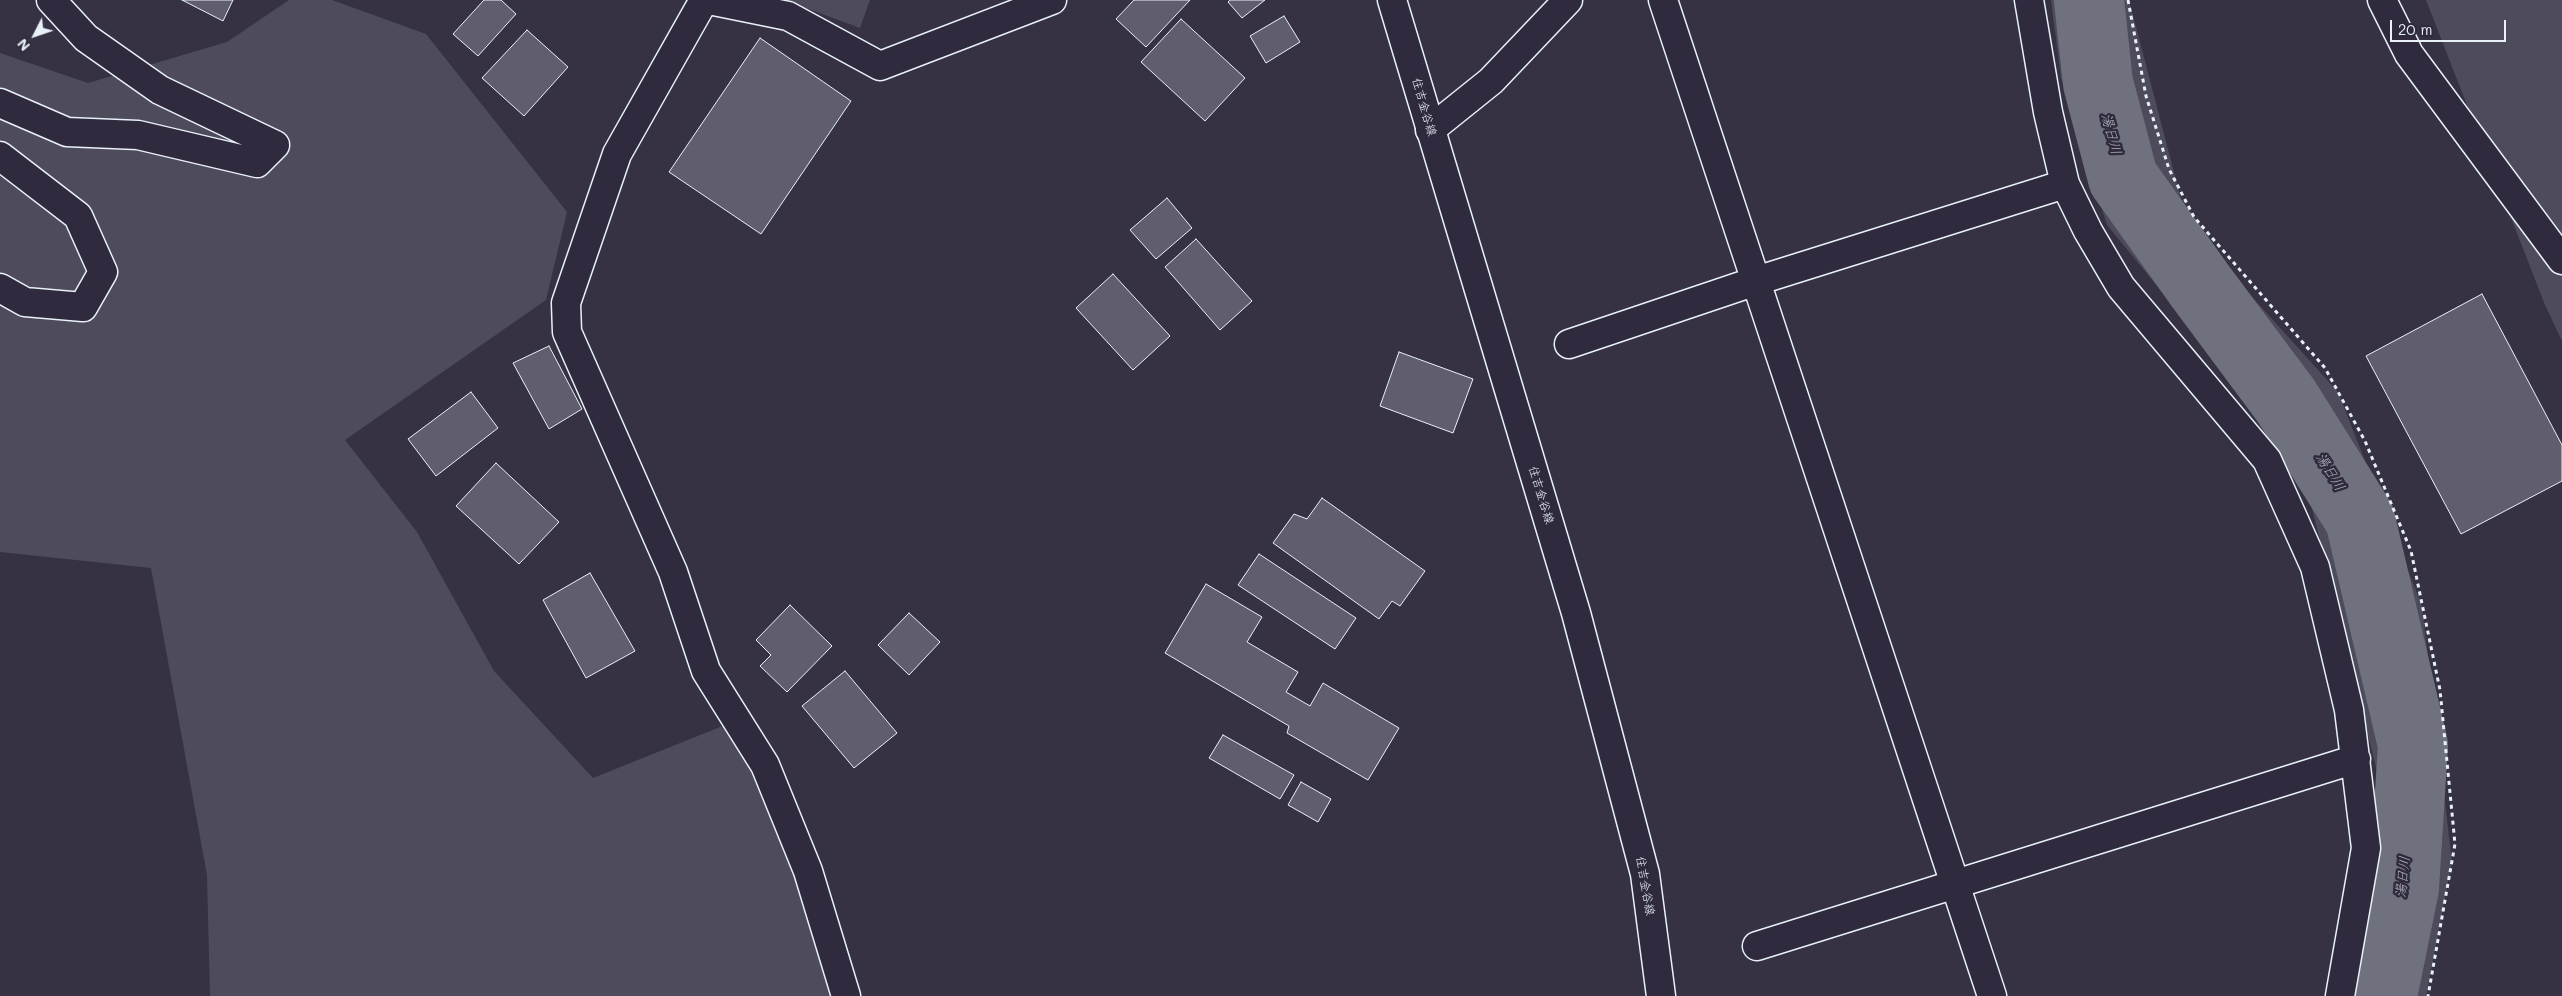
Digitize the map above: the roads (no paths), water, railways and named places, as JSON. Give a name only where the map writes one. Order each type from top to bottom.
[{"type":"street","points":[[0,103],[67,132],[138,135],[257,162],[275,145],[160,90],[86,38],[51,0]]},
{"type":"street","points":[[704,0],[617,154],[566,303],[566,332],[673,572],[706,671],[764,765],[808,871],[846,996]]},
{"type":"street","points":[[710,0],[788,16],[880,66],[1052,0]]},
{"type":"street","name":"住吉金谷線","points":[[1392,0],[1576,613],[1645,874],[1661,996]]},
{"type":"street","points":[[1430,130],[1491,81],[1568,0]]},
{"type":"street","points":[[1663,0],[1992,996]]},
{"type":"street","points":[[2029,0],[2048,112],[2065,184],[2088,231],[2121,287],[2267,460],[2315,567],[2349,710],[2366,848],[2340,996]]},
{"type":"street","points":[[2382,0],[2409,54],[2562,260]]},
{"type":"street","points":[[0,156],[78,216],[103,272],[84,307],[25,302],[0,288]]},
{"type":"street","points":[[1569,344],[1756,281],[2065,184]]},
{"type":"street","points":[[1757,946],[2356,759]]},
{"type":"waterway","name":"湯日川","points":[[2089,0],[2098,83],[2123,178],[2286,401],[2360,519],[2413,745],[2404,888],[2382,996]]}]
